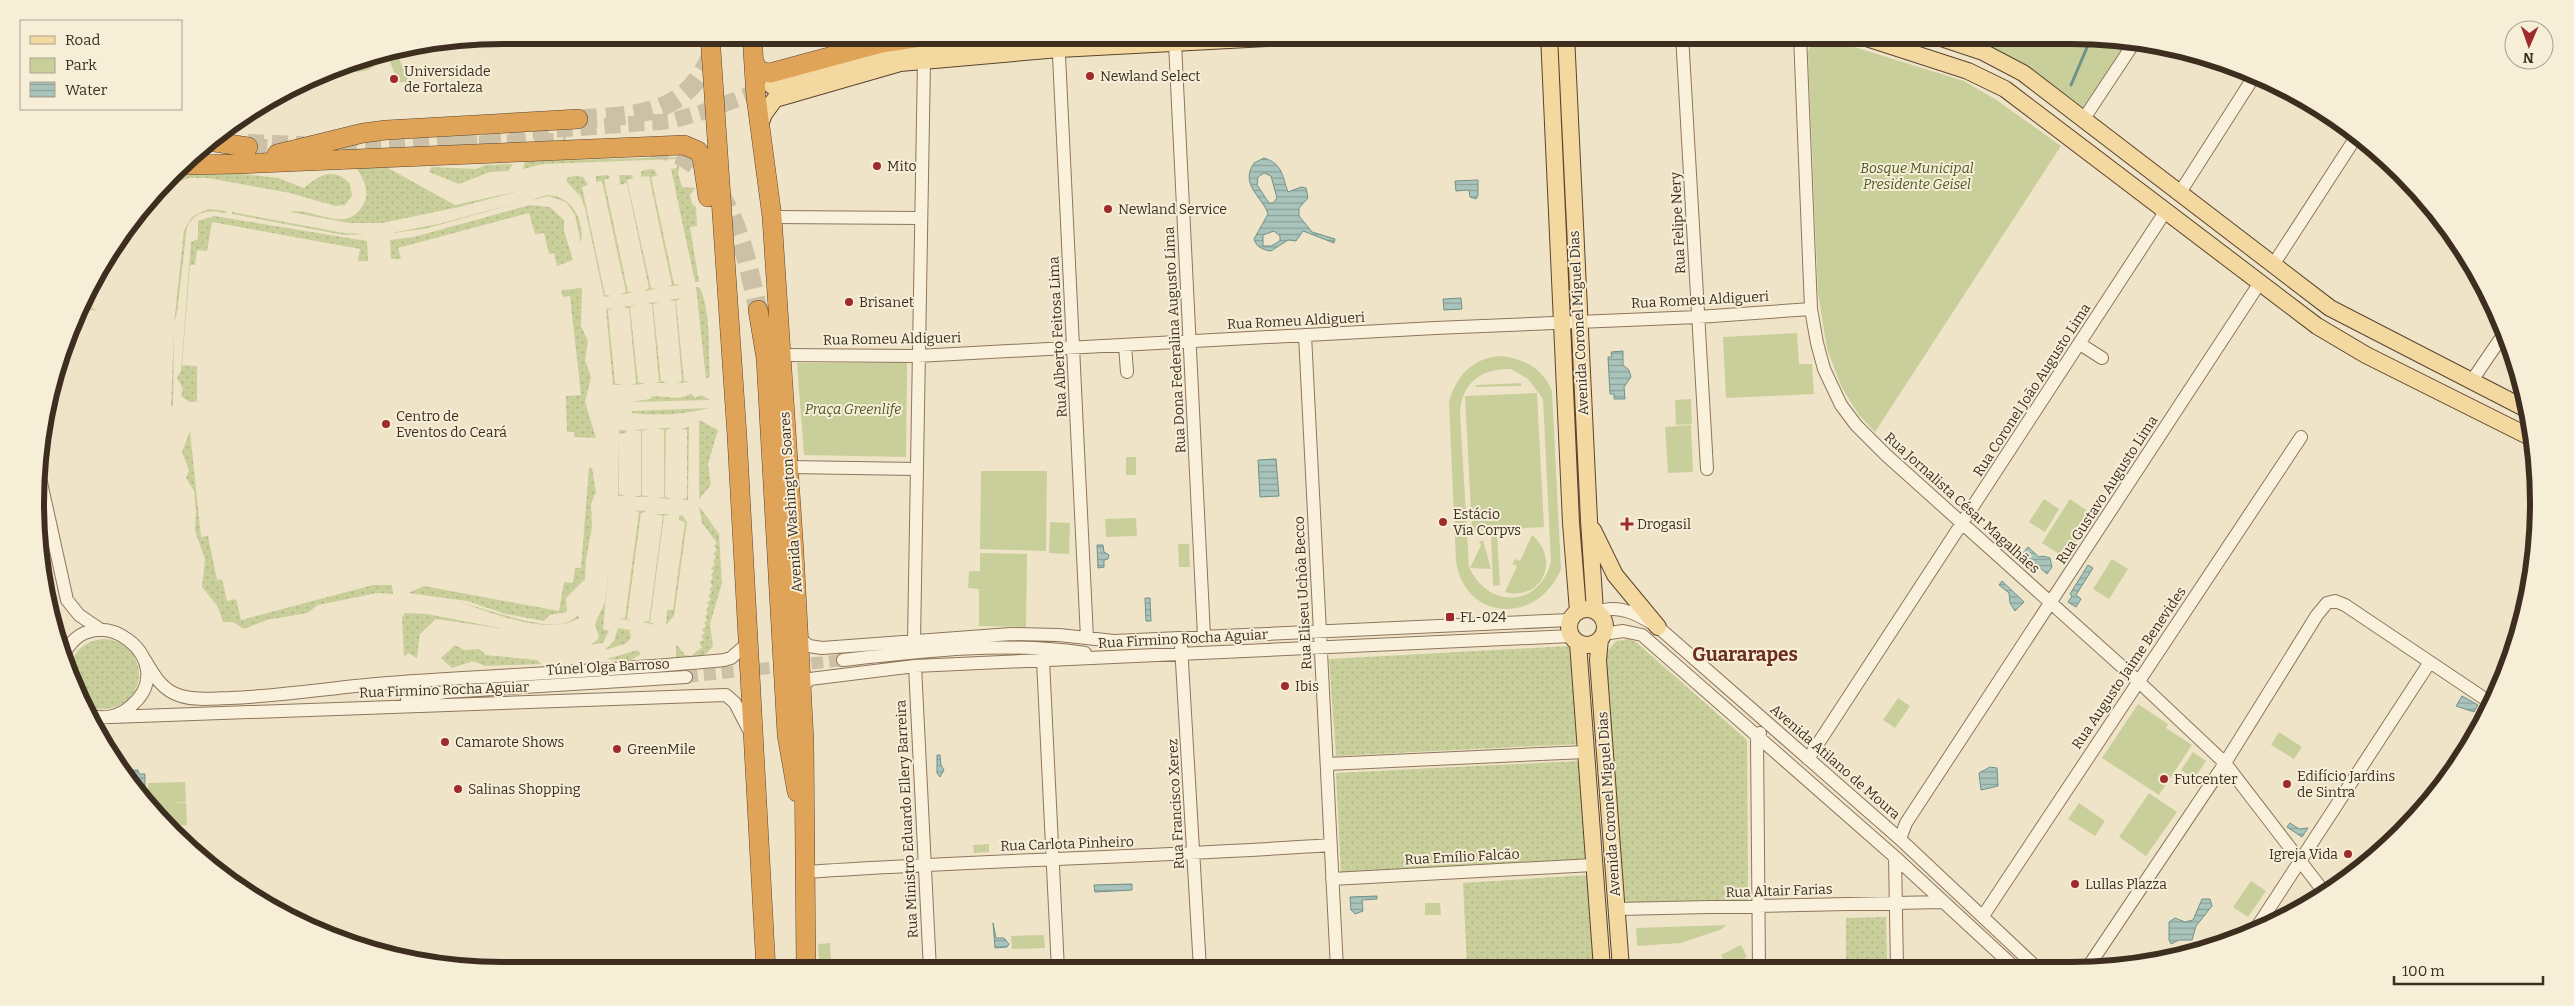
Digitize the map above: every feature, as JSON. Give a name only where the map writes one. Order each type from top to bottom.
[{"type":"highway","points":[[711,44],[737,436],[766,962]]},
{"type":"highway","name":"Avenida Washington Soares","points":[[753,44],[760,125],[772,217],[799,638],[806,830],[806,962]]},
{"type":"highway","points":[[754,63],[760,71],[770,73],[877,44]]},
{"type":"highway","points":[[204,164],[258,158],[386,130],[578,119]]},
{"type":"highway","points":[[220,142],[248,144]]},
{"type":"highway","points":[[193,164],[674,145],[691,147],[702,157],[704,166],[723,367],[728,402],[737,436]]},
{"type":"highway","points":[[758,310],[766,358],[787,735],[794,780],[806,830]]},
{"type":"main road","points":[[772,86],[912,47],[976,46],[987,44]]},
{"type":"main road","points":[[760,125],[764,114],[775,99],[900,63],[1044,44]]},
{"type":"main road","name":"Avenida Coronel Miguel Dias","points":[[1548,44],[1563,322],[1574,627],[1601,962]]},
{"type":"main road","name":"Avenida Coronel Miguel Dias","points":[[1566,44],[1588,520],[1597,612]]},
{"type":"main road","points":[[1885,44],[1968,71],[2005,89],[2259,284],[2337,339],[2524,433]]},
{"type":"main road","points":[[1956,44],[2004,62],[2023,73],[2129,157],[2330,308],[2520,406]]},
{"type":"main road","points":[[2076,142],[2087,123]]},
{"type":"main road","points":[[2117,174],[2129,157]]},
{"type":"main road","points":[[1556,197],[1573,196]]},
{"type":"main road","points":[[2503,423],[2512,403]]},
{"type":"main road","points":[[1588,520],[1615,575],[1658,627]]},
{"type":"main road","points":[[1586,608],[1597,612],[1604,623],[1602,636],[1590,644],[1574,627],[1586,608]]},
{"type":"main road","name":"Avenida Coronel Miguel Dias","points":[[1602,636],[1598,660],[1621,962]]},
{"type":"street","name":"Rua Alberto Feitosa Lima","points":[[1058,44],[1087,638]]},
{"type":"street","name":"Rua Dona Federalina Augusto Lima","points":[[1174,44],[1204,636]]},
{"type":"street","name":"Rua Felipe Nery","points":[[1683,44],[1707,469]]},
{"type":"street","name":"Rua Jornalista César Magalhães","points":[[1800,44],[1811,309],[1824,369],[1842,404],[1856,425],[1886,455],[2138,681],[2225,763],[2321,888]]},
{"type":"street","points":[[2087,123],[2131,48]]},
{"type":"street","points":[[914,641],[917,356],[924,61]]},
{"type":"street","points":[[2179,194],[2251,81]]},
{"type":"street","points":[[2273,265],[2353,141]]},
{"type":"street","name":"Rua Coronel João Augusto Lima","points":[[1808,759],[2165,212]]},
{"type":"street","points":[[772,217],[921,218]]},
{"type":"street","name":"Rua Gustavo Augusto Lima","points":[[1900,839],[1906,824],[2259,284]]},
{"type":"street","name":"Rua Romeu Aldigueri","points":[[782,355],[917,356],[1580,321],[1698,317],[1811,309]]},
{"type":"street","name":"Rua Eliseu Uchôa Becco","points":[[1305,335],[1337,962]]},
{"type":"street","points":[[2471,382],[2500,339]]},
{"type":"street","points":[[2080,344],[2102,358]]},
{"type":"street","points":[[1125,345],[1127,372]]},
{"type":"street","name":"Rua Augusto Jaime Benevides","points":[[1983,916],[2301,437]]},
{"type":"street","points":[[789,468],[917,469]]},
{"type":"street","points":[[44,498],[66,600],[79,614],[101,630]]},
{"type":"street","points":[[2092,961],[2225,763],[2317,615],[2331,601],[2345,605],[2486,700]]},
{"type":"street","name":"Avenida Atilano de Moura","points":[[1597,612],[1620,610],[1638,614],[1658,627],[1900,839],[2031,962]]},
{"type":"street","name":"Rua Firmino Rocha Aguiar","points":[[799,638],[809,646],[822,648],[1011,634],[1059,635],[1114,641],[1321,631],[1574,627]]},
{"type":"street","name":"Rua Firmino Rocha Aguiar","points":[[801,688],[810,678],[915,666],[1321,647],[1574,627]]},
{"type":"street","points":[[68,650],[76,639],[88,632],[101,630]]},
{"type":"street","name":"Rua Firmino Rocha Aguiar","points":[[101,630],[115,631],[128,638],[138,648],[155,678],[174,693],[193,698],[262,697],[387,683],[645,668],[731,658],[748,643]]},
{"type":"street","points":[[1602,636],[1623,631],[1642,635],[1896,857],[2008,962]]},
{"type":"street","name":"Rua Francisco Xerez","points":[[1181,637],[1200,962]]},
{"type":"street","points":[[843,660],[900,654],[1023,648],[1108,656]]},
{"type":"street","points":[[112,716],[126,711],[140,695],[147,674],[145,660]]},
{"type":"street","points":[[1043,660],[1058,962]]},
{"type":"street","points":[[2261,921],[2430,662]]},
{"type":"street","name":"Rua Ministro Eduardo Ellery Barreira","points":[[915,666],[930,962]]},
{"type":"street","name":"Túnel Olga Barroso","points":[[383,707],[445,692],[686,677]]},
{"type":"street","name":"Rua Firmino Rocha Aguiar","points":[[96,716],[726,695],[735,703],[752,737]]},
{"type":"street","points":[[1759,962],[1757,737],[1769,724]]},
{"type":"street","points":[[1327,764],[1585,752]]},
{"type":"street","name":"Rua Carlota Pinheiro","points":[[805,872],[924,864],[1194,854],[1331,845]]},
{"type":"street","points":[[1896,857],[1897,962]]},
{"type":"street","name":"Rua Emílio Falcão","points":[[1332,878],[1593,865]]},
{"type":"street","name":"Rua Altair Farias","points":[[1617,909],[1942,902]]},
{"type":"green space","name":"Bosque Municipal Presidente Geisel","points":[[1811,44],[1845,44],[1964,81],[1995,99],[2061,146],[1875,432],[1859,415],[1842,388],[1827,349],[1818,293],[1808,52]]},
{"type":"green space","points":[[1985,44],[2071,44],[2126,48],[2086,109],[2025,65]]},
{"type":"green space","points":[[398,56],[409,82],[398,82],[389,58]]},
{"type":"green space","points":[[373,62],[373,67],[366,71],[342,73]]},
{"type":"green space","points":[[681,157],[678,173],[682,187],[695,188],[690,195],[692,204],[696,207],[697,226],[690,227],[699,282],[695,282],[671,169],[677,168],[676,159],[543,164],[523,169],[525,161]]},
{"type":"green space","points":[[513,164],[508,171],[490,172],[459,184],[429,172],[431,167],[476,169],[485,165]]},
{"type":"green space","points":[[355,167],[386,167],[455,205],[519,191],[459,207],[382,223],[349,223],[290,212],[299,211],[339,219],[349,218],[357,213],[366,198],[366,189],[361,175]]},
{"type":"green space","points":[[655,170],[657,176],[651,177],[674,284],[681,285],[666,287],[672,285],[649,176],[641,177],[641,171]]},
{"type":"green space","points":[[214,171],[221,174],[278,178],[304,188],[320,176],[332,174],[344,178],[350,184],[352,196],[345,205],[335,206],[290,193],[208,178],[188,178],[171,185],[184,173]]},
{"type":"green space","points":[[608,175],[610,178],[604,180],[628,292],[634,292],[620,295],[626,292],[602,181],[596,182],[596,176]]},
{"type":"green space","points":[[619,175],[631,175],[634,178],[627,180],[651,288],[657,289],[643,291],[649,288],[627,183],[620,185]]},
{"type":"green space","points":[[568,177],[583,177],[588,185],[582,187],[605,295],[612,296],[604,297],[581,197],[566,181]]},
{"type":"green space","points":[[546,195],[563,199],[569,204],[574,210],[581,226],[581,243],[575,215],[566,202],[548,196],[530,201]]},
{"type":"green space","points":[[525,201],[424,229],[391,233],[438,224]]},
{"type":"green space","points":[[530,205],[550,207],[564,220],[564,231],[573,260],[557,266],[554,253],[549,254],[544,233],[535,234],[529,213],[398,248],[401,259],[391,259],[390,240],[414,237]]},
{"type":"green space","points":[[208,209],[226,211],[226,213],[203,212],[195,217],[187,227],[177,313],[174,323],[184,230],[192,217]]},
{"type":"green space","points":[[232,212],[344,233],[366,234],[344,235],[232,214]]},
{"type":"green space","points":[[214,216],[367,241],[368,261],[358,261],[360,249],[212,222],[207,251],[197,250],[195,265],[190,265],[182,365],[197,366],[197,401],[204,401],[189,402],[181,396],[183,389],[177,378],[181,371],[191,242],[198,239],[198,221]]},
{"type":"green space","points":[[696,287],[700,288],[706,308],[710,376],[706,379]]},
{"type":"green space","points":[[582,288],[581,326],[588,341],[585,360],[591,377],[585,402],[596,438],[574,437],[574,432],[567,432],[566,396],[581,395],[570,296],[563,297],[561,290]]},
{"type":"green space","points":[[93,296],[92,308],[98,310],[87,310]]},
{"type":"green space","points":[[682,298],[676,301],[684,381],[691,382],[676,383],[682,381],[675,301],[668,300]]},
{"type":"green space","points":[[660,302],[653,304],[661,381],[668,383],[653,383],[659,382],[652,304],[645,303]]},
{"type":"green space","points":[[637,305],[630,307],[638,382],[645,384],[630,385],[636,383],[629,308],[622,307]]},
{"type":"green space","points":[[614,308],[608,310],[615,383],[622,385],[613,385],[606,309]]},
{"type":"green space","points":[[174,329],[173,406],[171,406]]},
{"type":"green space","points":[[1797,333],[1799,364],[1812,364],[1814,394],[1726,398],[1723,337]]},
{"type":"green space","points":[[1509,357],[1525,362],[1538,371],[1552,391],[1561,569],[1550,587],[1536,600],[1520,607],[1504,609],[1488,605],[1473,596],[1462,582],[1456,562],[1449,403],[1460,377],[1473,365],[1490,358]],"holes":[[[1501,369],[1511,369],[1528,379],[1543,399],[1551,562],[1545,577],[1536,588],[1525,595],[1513,597],[1500,596],[1488,590],[1477,581],[1469,567],[1460,411],[1465,392],[1483,374]]]},
{"type":"green space","name":"Praça Greenlife","points":[[797,363],[907,363],[906,457],[804,455]]},
{"type":"green space","points":[[1521,383],[1521,386],[1476,387],[1476,385]]},
{"type":"green space","points":[[1537,393],[1544,527],[1472,531],[1465,396]]},
{"type":"green space","points":[[692,394],[695,398],[701,395],[710,400],[632,402],[650,399],[653,396],[679,398]]},
{"type":"green space","points":[[1691,399],[1692,424],[1676,425],[1675,400]]},
{"type":"green space","points":[[709,408],[670,414],[631,413],[633,411]]},
{"type":"green space","points":[[699,420],[718,430],[708,464],[711,485],[699,499]]},
{"type":"green space","points":[[1691,425],[1693,472],[1668,473],[1665,427]]},
{"type":"green space","points":[[689,427],[688,500],[681,500],[687,498],[687,430],[680,429]]},
{"type":"green space","points":[[657,428],[672,428],[666,430],[665,497],[672,499],[657,498],[664,497],[664,430]]},
{"type":"green space","points":[[649,429],[642,431],[642,495],[649,497],[634,497],[641,495],[641,431],[634,430]]},
{"type":"green space","points":[[619,430],[626,430],[626,433],[619,434],[619,494],[626,496],[618,496]]},
{"type":"green space","points":[[190,431],[201,537],[208,536],[217,580],[222,579],[227,601],[236,599],[241,620],[373,585],[392,585],[393,594],[377,593],[318,605],[307,613],[267,620],[244,629],[233,622],[223,622],[218,607],[202,587],[205,559],[195,531],[194,491],[186,478],[189,470],[182,452]]},
{"type":"green space","points":[[1126,457],[1136,457],[1136,475],[1126,475]]},
{"type":"green space","points":[[589,468],[592,468],[596,492],[591,504],[592,527],[586,560],[585,579],[566,598],[567,612],[550,615],[544,621],[506,614],[467,601],[408,593],[424,586],[559,611],[564,582],[573,583],[575,568],[581,568]]},
{"type":"green space","points":[[981,471],[1047,471],[1046,551],[980,549]]},
{"type":"green space","points":[[2044,499],[2059,509],[2045,532],[2029,522]]},
{"type":"green space","points":[[2070,499],[2095,516],[2067,559],[2042,543]]},
{"type":"green space","points":[[699,506],[719,534],[722,583],[710,624],[713,647],[700,659],[676,659],[676,644],[685,655],[691,656],[702,647],[699,642],[704,640],[701,636],[705,633],[702,630],[706,626],[704,623],[707,620],[705,616],[708,613],[706,610],[709,606],[707,603],[711,599],[708,596],[712,592],[709,589],[713,586],[710,582],[714,571],[711,568],[715,564],[713,561],[716,557],[713,554],[717,550],[714,546],[717,543],[702,523]]},
{"type":"green space","points":[[633,510],[647,511],[641,513],[627,619],[632,621],[619,619],[625,618],[639,512]]},
{"type":"green space","points":[[656,514],[671,514],[664,516],[650,622],[656,625],[642,622],[649,621],[663,516]]},
{"type":"green space","points":[[682,515],[687,522],[674,616],[666,625],[667,610],[673,610],[685,522],[679,520],[679,516]]},
{"type":"green space","points":[[1136,518],[1137,536],[1106,537],[1105,519]]},
{"type":"green space","points":[[1050,522],[1070,523],[1069,554],[1049,553]]},
{"type":"green space","points":[[1497,533],[1500,585],[1493,586],[1491,534]]},
{"type":"green space","points":[[1532,535],[1541,545],[1545,555],[1546,566],[1543,576],[1537,585],[1529,591],[1518,593],[1505,592],[1517,566],[1512,564],[1515,559],[1520,561]]},
{"type":"green space","points":[[1483,540],[1491,569],[1470,568],[1481,545],[1479,542]]},
{"type":"green space","points":[[1178,544],[1189,544],[1190,567],[1179,567]]},
{"type":"green space","points":[[980,553],[1027,554],[1026,627],[979,626],[979,589],[968,588],[969,571],[980,571]]},
{"type":"green space","points":[[2112,559],[2128,569],[2109,599],[2093,589]]},
{"type":"green space","points":[[609,567],[603,629],[609,631],[603,643],[591,645],[599,638],[595,624],[605,602]]},
{"type":"green space","points":[[462,603],[526,621],[560,624],[552,625],[537,624],[521,621]]},
{"type":"green space","points":[[405,613],[427,614],[505,629],[436,619],[420,634],[417,658],[408,653],[404,657],[402,617]]},
{"type":"green space","points":[[578,615],[579,618],[567,623],[561,624],[570,621]]},
{"type":"green space","points":[[618,628],[630,630],[631,638],[625,644],[605,650],[614,641]]},
{"type":"green space","points":[[111,639],[118,641],[129,649],[137,660],[139,667],[137,688],[129,699],[118,707],[97,709],[91,706],[71,659],[79,649],[90,641]]},
{"type":"green space","points":[[1629,639],[1636,642],[1747,740],[1748,900],[1629,904],[1624,900],[1605,654],[1616,641]]},
{"type":"green space","points":[[455,645],[464,650],[479,649],[486,655],[537,660],[541,664],[485,666],[473,661],[452,668],[441,658]]},
{"type":"green space","points":[[1570,646],[1579,744],[1336,756],[1329,659]]},
{"type":"green space","points":[[637,650],[641,654],[630,661],[607,659]]},
{"type":"green space","points":[[1898,698],[1910,706],[1895,728],[1883,720]]},
{"type":"green space","points":[[2138,704],[2168,724],[2166,728],[2192,745],[2159,795],[2102,758]]},
{"type":"green space","points":[[2279,732],[2302,747],[2294,759],[2271,745]]},
{"type":"green space","points":[[2193,752],[2206,761],[2194,779],[2181,770]]},
{"type":"green space","points":[[1579,761],[1586,859],[1341,874],[1336,773]]},
{"type":"green space","points":[[185,782],[186,802],[174,803],[186,803],[187,825],[176,826],[149,795],[148,783]]},
{"type":"green space","points":[[2149,793],[2177,812],[2146,856],[2119,837]]},
{"type":"green space","points":[[2079,803],[2105,821],[2095,836],[2068,819]]},
{"type":"green space","points":[[989,844],[989,852],[974,853],[973,845]]},
{"type":"green space","points":[[1588,875],[1595,962],[1467,962],[1463,883]]},
{"type":"green space","points":[[2251,881],[2266,891],[2248,917],[2233,907]]},
{"type":"green space","points":[[1425,903],[1440,903],[1441,915],[1425,915]]},
{"type":"green space","points":[[1886,917],[1887,959],[1846,960],[1846,918]]},
{"type":"green space","points":[[1726,925],[1722,929],[1681,943],[1637,946],[1636,928]]},
{"type":"green space","points":[[1044,935],[1045,948],[1012,949],[1011,936]]},
{"type":"green space","points":[[830,943],[831,961],[819,961],[818,944]]},
{"type":"green space","points":[[1741,945],[1747,957],[1737,962],[1724,962],[1721,955]]},
{"type":"green space","points":[[1767,961],[1827,962],[1767,962]]},
{"type":"water","points":[[1264,158],[1275,164],[1281,171],[1288,192],[1301,187],[1306,188],[1308,198],[1299,208],[1299,216],[1312,232],[1335,239],[1334,243],[1303,231],[1296,241],[1288,240],[1271,251],[1258,246],[1254,239],[1268,214],[1249,178],[1254,163]],"holes":[[[1264,173],[1271,176],[1277,198],[1273,203],[1269,203],[1257,185],[1258,177]],[[1274,231],[1280,236],[1280,241],[1271,246],[1263,246],[1263,235]]]},
{"type":"water","points":[[1478,180],[1478,196],[1476,199],[1470,197],[1469,190],[1456,191],[1455,181]]},
{"type":"water","points":[[1461,298],[1462,309],[1444,310],[1443,299]]},
{"type":"water","points":[[1623,351],[1623,365],[1629,370],[1631,377],[1624,387],[1625,399],[1614,399],[1614,394],[1610,394],[1608,357],[1612,357],[1611,352]]},
{"type":"water","points":[[1276,459],[1279,496],[1260,497],[1258,460]]},
{"type":"water","points":[[1097,545],[1103,545],[1104,552],[1109,555],[1108,559],[1104,560],[1104,567],[1098,568]]},
{"type":"water","points":[[2028,547],[2039,557],[2050,558],[2052,567],[2047,574],[2023,553]]},
{"type":"water","points":[[2088,565],[2093,568],[2076,595],[2081,599],[2076,607],[2068,602],[2072,596],[2070,594]]},
{"type":"water","points":[[2002,581],[2024,602],[2015,611],[2010,603],[2009,593],[1999,585]]},
{"type":"water","points":[[1145,598],[1150,598],[1151,621],[1146,621]]},
{"type":"water","points":[[2462,696],[2478,705],[2474,712],[2456,706]]},
{"type":"water","points":[[937,755],[940,755],[941,765],[944,770],[940,777],[937,773]]},
{"type":"water","points":[[1990,767],[1997,768],[1998,786],[1981,790],[1979,773]]},
{"type":"water","points":[[130,770],[138,770],[139,774],[145,774],[145,790]]},
{"type":"water","points":[[2290,823],[2299,829],[2308,828],[2302,837],[2287,827]]},
{"type":"water","points":[[1132,884],[1132,890],[1095,892],[1094,885]]},
{"type":"water","points":[[1377,896],[1377,899],[1362,900],[1363,911],[1355,914],[1351,910],[1350,897]]},
{"type":"water","points":[[2202,899],[2210,899],[2212,906],[2196,926],[2192,940],[2179,940],[2171,944],[2169,940],[2169,922],[2175,918],[2185,922],[2193,920]]},
{"type":"water","points":[[993,923],[996,938],[1004,938],[1009,944],[1007,947],[995,948]]},
{"type":"waterway","points":[[2071,85],[2088,45]]},
{"type":"tunnel","points":[[578,119],[641,113],[659,108],[675,100],[690,88],[702,72],[713,51]]},
{"type":"tunnel","points":[[341,144],[412,141],[671,121],[703,112],[767,88]]},
{"type":"tunnel","points":[[248,142],[304,144]]},
{"type":"tunnel","points":[[451,146],[566,142]]},
{"type":"tunnel","points":[[248,147],[294,151]]},
{"type":"tunnel","points":[[651,148],[677,155],[698,168],[715,187],[728,209],[739,234],[758,310]]},
{"type":"tunnel","points":[[686,677],[843,660]]},
{"type":"place","name":"Newland Select","points":[[1090,76]]},
{"type":"place","name":"Universidade de Fortaleza","points":[[394,79]]},
{"type":"place","name":"Mito","points":[[877,166]]},
{"type":"place","name":"Newland Service","points":[[1108,209]]},
{"type":"place","name":"Brisanet","points":[[849,302]]},
{"type":"place","name":"Centro de Eventos do Ceará","points":[[386,424]]},
{"type":"place","name":"Estácio Via Corpvs","points":[[1443,522]]},
{"type":"place","name":"Drogasil","points":[[1627,524]]},
{"type":"place","name":"FL-024","points":[[1450,617]]},
{"type":"place","name":"Ibis","points":[[1285,686]]},
{"type":"place","name":"Camarote Shows","points":[[445,742]]},
{"type":"place","name":"GreenMile","points":[[617,749]]},
{"type":"place","name":"Futcenter","points":[[2164,779]]},
{"type":"place","name":"Edifício Jardins de Sintra","points":[[2287,784]]},
{"type":"place","name":"Salinas Shopping","points":[[458,789]]},
{"type":"place","name":"Igreja Vida","points":[[2348,854]]},
{"type":"place","name":"Lullas Plazza","points":[[2075,884]]},
{"type":"district","name":"Guararapes","points":[[1745,654]]}]
